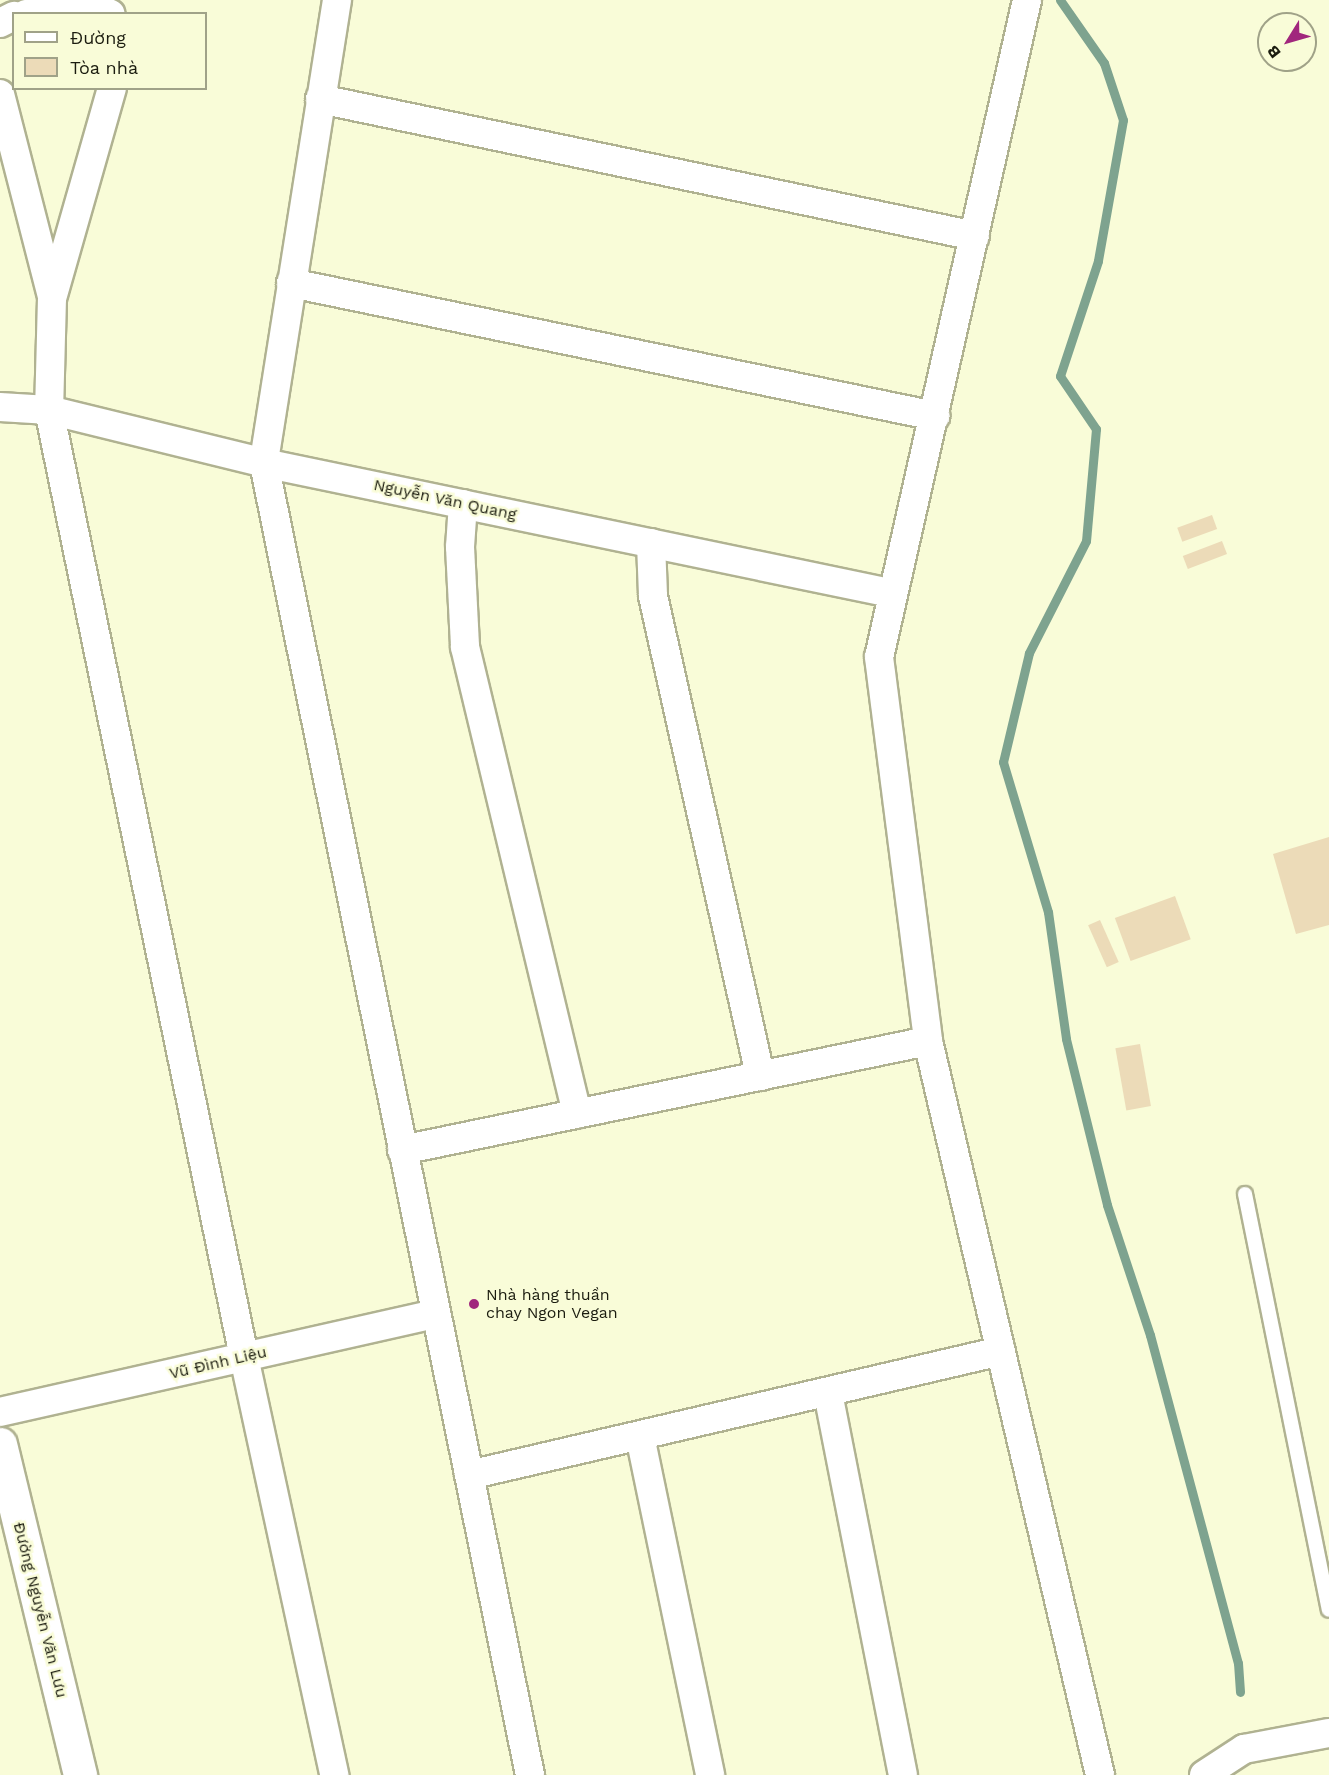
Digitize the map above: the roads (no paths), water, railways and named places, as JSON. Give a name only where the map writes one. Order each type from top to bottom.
[{"type":"street","points":[[337,0],[264,462],[530,1775]]},
{"type":"street","points":[[1027,0],[935,416],[890,593],[879,657],[928,1041],[1100,1775]]},
{"type":"street","points":[[37,12],[87,3],[107,12]]},
{"type":"street","points":[[111,90],[52,298],[49,410],[244,1357],[334,1775]]},
{"type":"street","points":[[0,94],[52,298]]},
{"type":"street","points":[[320,99],[975,236]]},
{"type":"street","points":[[291,283],[935,416]]},
{"type":"street","name":"Nguyễn Văn Quang","points":[[0,407],[49,410],[264,462],[890,593]]},
{"type":"street","points":[[463,504],[460,547],[465,647],[576,1114]]},
{"type":"street","points":[[651,543],[653,596],[760,1076]]},
{"type":"street","points":[[402,1150],[928,1041]]},
{"type":"street","name":"Vũ Đình Liệu","points":[[0,1412],[436,1314]]},
{"type":"street","points":[[469,1475],[1001,1352]]},
{"type":"street","points":[[828,1393],[903,1775]]},
{"type":"street","points":[[639,1436],[710,1775]]},
{"type":"street","name":"Đường Nguyễn Văn Lưu","points":[[0,1444],[80,1775]]},
{"type":"street","points":[[1204,1775],[1244,1749],[1329,1733]]},
{"type":"lane","points":[[1245,1194],[1329,1610]]},
{"type":"waterway","points":[[1060,0],[1104,63],[1123,120],[1098,261],[1060,376],[1096,429],[1086,541],[1029,653],[1003,762],[1048,912],[1066,1039],[1107,1205],[1150,1335],[1238,1663],[1240,1692]]},
{"type":"place","name":"Nhà hàng thuần chay Ngon Vegan","points":[[474,1304]]}]
